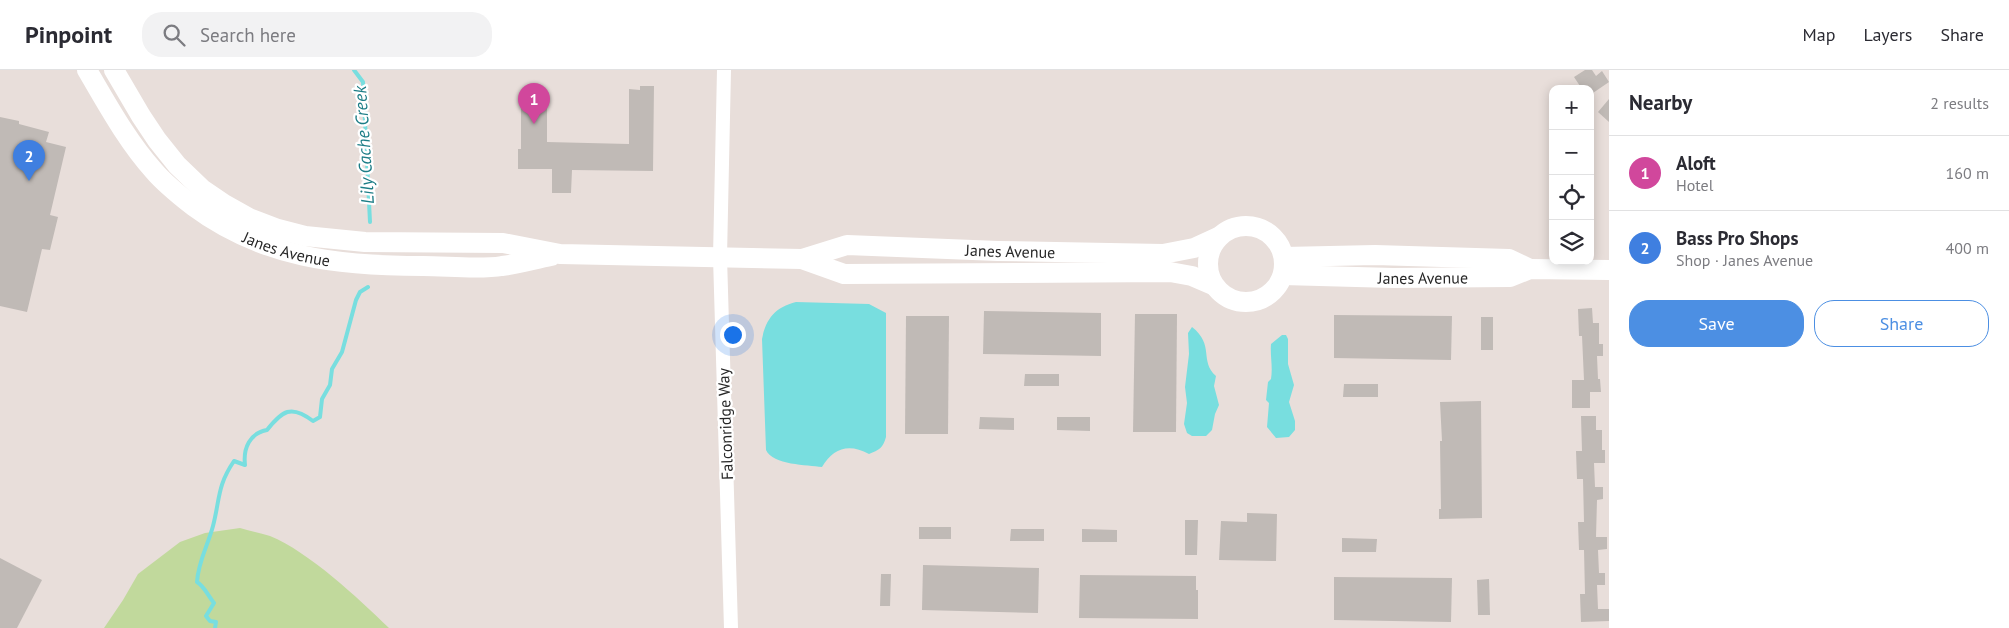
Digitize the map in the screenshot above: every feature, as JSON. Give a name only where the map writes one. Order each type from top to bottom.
[{"type":"street","name":"Janes Avenue","points":[[87,70],[115,117],[154,171],[178,194],[208,217],[239,235],[264,246],[321,260],[389,266],[501,267],[560,254]]},
{"type":"street","name":"Janes Avenue","points":[[114,70],[141,116],[178,165],[202,189],[249,218],[296,233],[336,240],[503,243],[560,254],[802,259],[844,274],[1170,272],[1192,276],[1213,285],[1221,294],[1232,301],[1244,303],[1256,302],[1267,297],[1277,287],[1283,266],[1278,244],[1274,238],[1269,233],[1256,227],[1243,226],[1229,229],[1218,237],[1194,248],[1163,254],[998,251],[847,245],[802,259]]},
{"type":"street","name":"Falconridge Way","points":[[724,70],[720,257],[730,628]]},
{"type":"street","points":[[1213,285],[1208,274],[1207,261],[1210,248],[1218,237]]},
{"type":"street","name":"Janes Avenue","points":[[1283,266],[1393,278],[1510,277],[1530,269],[1609,270]]},
{"type":"green space","points":[[240,528],[270,536],[301,553],[348,590],[389,628],[104,628],[138,574],[180,542],[205,533]]},
{"type":"water","points":[[796,302],[869,304],[886,313],[886,437],[882,446],[875,451],[869,454],[855,449],[842,449],[831,455],[822,467],[800,465],[776,459],[766,450],[762,339],[766,325],[773,314],[783,307]]},
{"type":"water","points":[[1192,327],[1203,340],[1208,365],[1216,376],[1214,386],[1219,405],[1212,430],[1206,436],[1192,436],[1187,433],[1184,424],[1187,403],[1185,387],[1189,354],[1188,333]]},
{"type":"water","points":[[1282,335],[1286,335],[1288,339],[1288,364],[1294,385],[1289,402],[1295,421],[1295,430],[1289,437],[1276,438],[1267,427],[1269,403],[1266,400],[1268,382],[1272,375],[1271,344]]},
{"type":"building","points":[[1585,70],[1592,70],[1596,76],[1602,71],[1609,82],[1594,92],[1594,85],[1579,85],[1574,77]]},
{"type":"building","points":[[640,86],[654,86],[653,171],[572,170],[571,193],[552,193],[552,169],[518,169],[518,149],[521,149],[521,101],[538,101],[538,105],[547,105],[547,142],[629,144],[629,89],[640,90]]},
{"type":"building","points":[[1609,99],[1609,122],[1598,112]]},
{"type":"building","points":[[0,117],[19,121],[19,124],[49,132],[46,142],[66,147],[50,215],[58,217],[50,250],[42,249],[27,312],[0,306]]},
{"type":"building","points":[[1592,308],[1593,323],[1599,323],[1599,344],[1603,344],[1603,356],[1597,356],[1598,379],[1600,379],[1601,392],[1590,392],[1590,408],[1572,408],[1572,380],[1584,380],[1582,336],[1579,336],[1578,309]]},
{"type":"building","points":[[984,311],[1101,313],[1101,356],[983,354]]},
{"type":"building","points":[[1135,314],[1177,314],[1176,432],[1133,432]]},
{"type":"building","points":[[1334,315],[1452,316],[1451,360],[1334,358]]},
{"type":"building","points":[[906,316],[949,316],[948,434],[905,434]]},
{"type":"building","points":[[1481,317],[1493,317],[1493,350],[1481,350]]},
{"type":"building","points":[[1025,374],[1059,374],[1059,386],[1024,386]]},
{"type":"building","points":[[1344,384],[1378,384],[1378,397],[1343,397]]},
{"type":"building","points":[[1481,401],[1482,518],[1439,519],[1439,509],[1441,509],[1440,441],[1442,441],[1440,402]]},
{"type":"building","points":[[1581,416],[1596,416],[1596,430],[1602,430],[1602,450],[1605,450],[1605,463],[1594,463],[1595,487],[1603,487],[1603,499],[1597,500],[1596,537],[1607,537],[1607,549],[1598,550],[1599,573],[1605,573],[1605,585],[1597,585],[1598,609],[1609,609],[1609,621],[1581,622],[1580,594],[1585,594],[1584,550],[1579,550],[1578,522],[1584,522],[1583,479],[1577,479],[1576,451],[1582,451]]},
{"type":"building","points":[[980,417],[1014,418],[1014,430],[979,429]]},
{"type":"building","points":[[1057,417],[1090,417],[1090,431],[1057,430]]},
{"type":"building","points":[[1247,513],[1277,514],[1276,561],[1219,560],[1221,521],[1247,522]]},
{"type":"building","points":[[1185,520],[1198,520],[1197,555],[1185,555]]},
{"type":"building","points":[[919,527],[951,527],[951,539],[919,539]]},
{"type":"building","points":[[1011,529],[1044,529],[1044,541],[1010,541]]},
{"type":"building","points":[[1082,529],[1117,530],[1117,542],[1082,542]]},
{"type":"building","points":[[1342,538],[1377,539],[1376,552],[1342,552]]},
{"type":"building","points":[[0,558],[42,580],[17,628],[0,628]]},
{"type":"building","points":[[923,565],[1039,568],[1038,613],[922,610]]},
{"type":"building","points":[[881,574],[891,574],[890,606],[880,606]]},
{"type":"building","points":[[1080,575],[1196,576],[1198,619],[1079,618]]},
{"type":"building","points":[[1334,577],[1452,578],[1451,622],[1334,620]]},
{"type":"building","points":[[1489,579],[1490,615],[1478,615],[1477,580]]},
{"type":"waterway","name":"Lily Cache Creek","points":[[354,70],[363,82],[370,222]]},
{"type":"waterway","points":[[215,628],[216,622],[210,621],[206,616],[214,603],[197,582],[199,567],[213,526],[225,478],[234,461],[245,465],[245,453],[252,438],[256,434],[267,430],[282,414],[293,411],[313,421],[320,417],[322,399],[330,385],[332,369],[342,352],[356,300],[360,292],[368,287]]},
{"type":"place","name":"Aloft","points":[[534,124]]},
{"type":"place","name":"Bass Pro Shops","points":[[29,181]]}]
